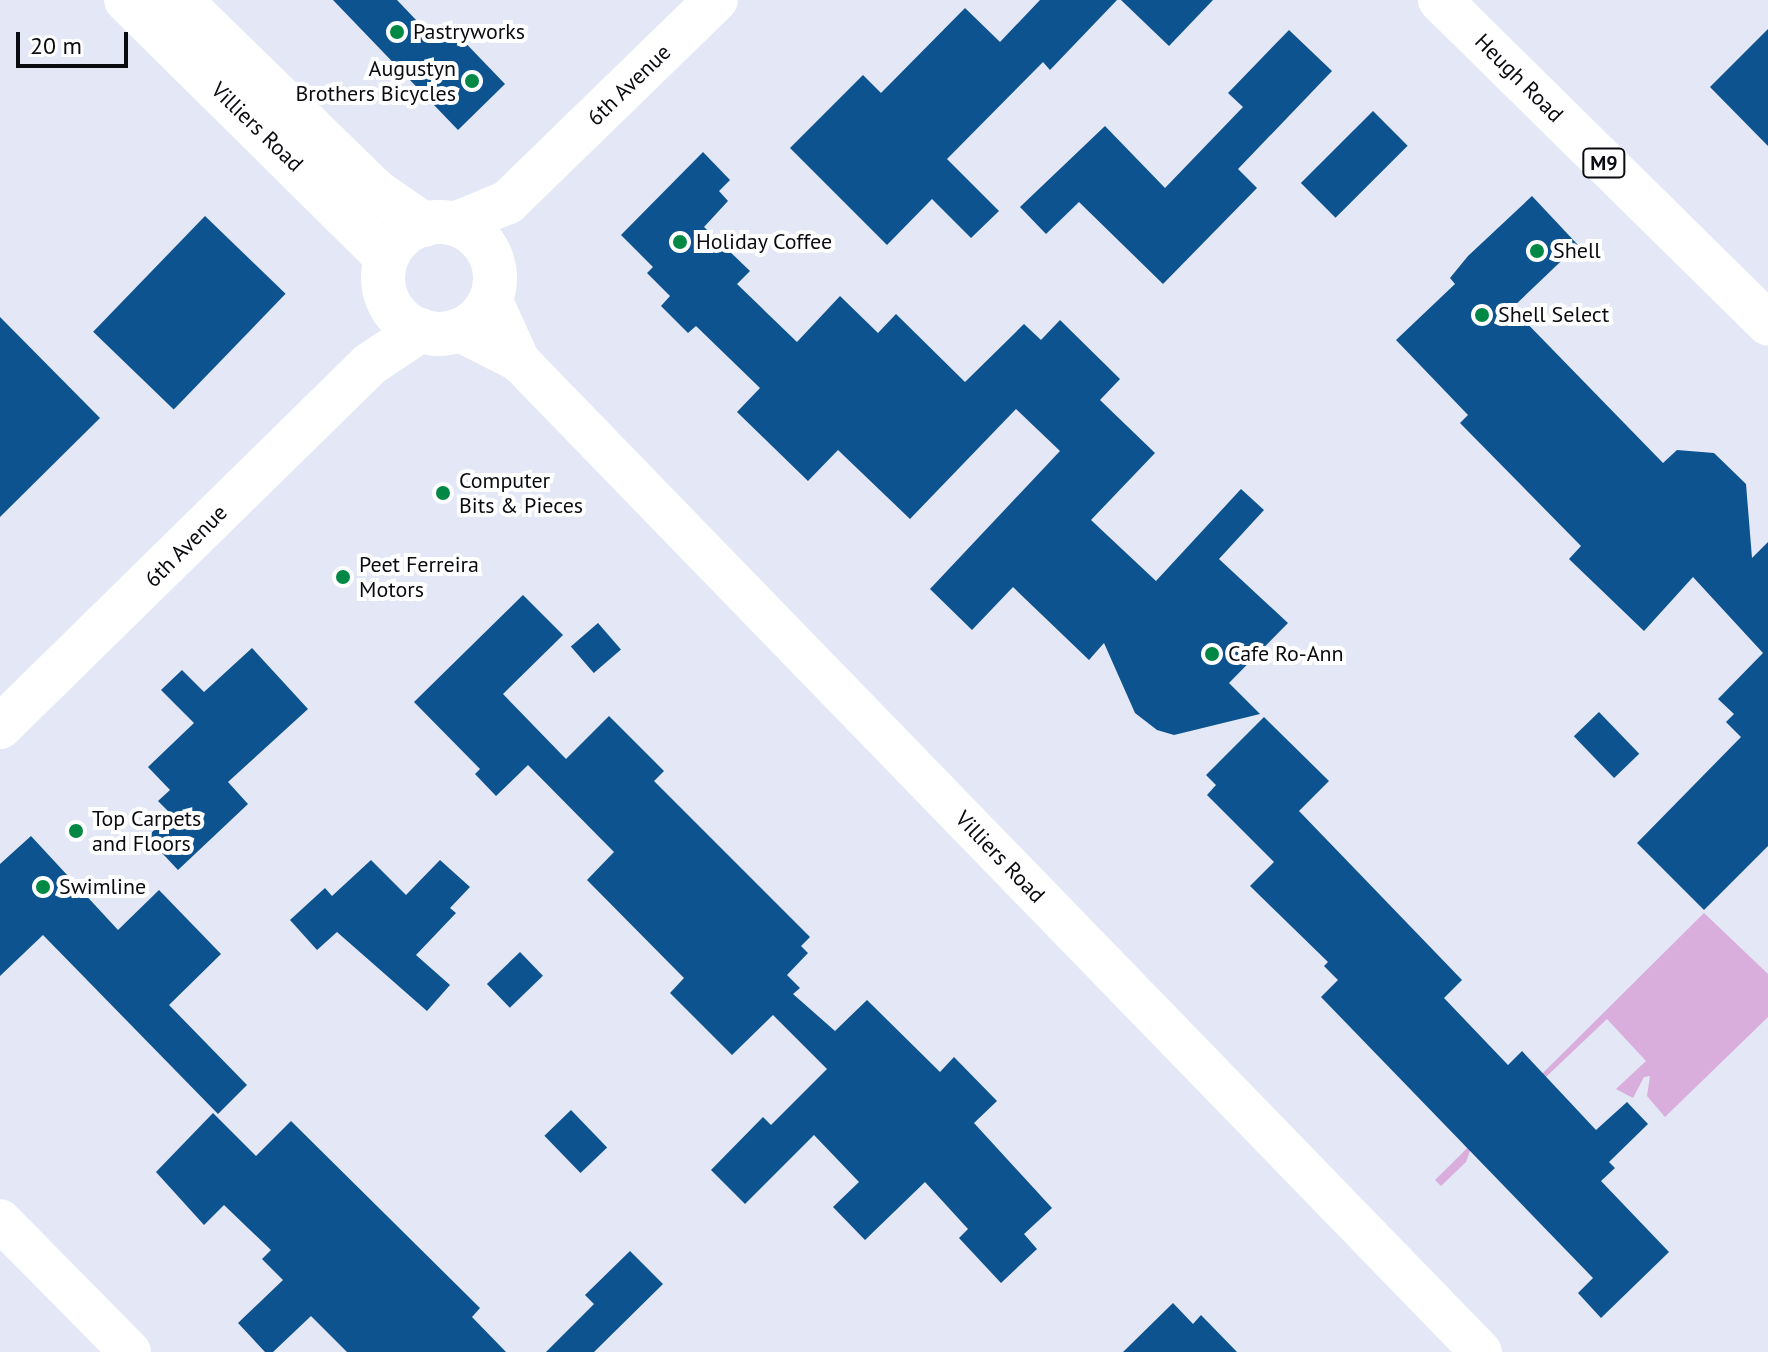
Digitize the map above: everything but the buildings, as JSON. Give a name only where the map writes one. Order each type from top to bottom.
[{"type":"street","name":"Villiers Road","points":[[126,0],[386,257]]},
{"type":"street","name":"Villiers Road","points":[[180,0],[377,192],[440,225]]},
{"type":"street","name":"6th Avenue","points":[[0,727],[370,364],[423,321],[383,273],[386,257],[410,228],[440,225],[507,202],[716,0]]},
{"type":"street","name":"Heugh Road","points":[[1440,0],[1768,324]]},
{"type":"street","name":"6th Avenue","points":[[491,299],[494,267],[489,251],[507,202]]},
{"type":"street","points":[[440,225],[480,238],[489,251]]},
{"type":"street","name":"Villiers Road","points":[[491,299],[519,361],[1481,1352]]},
{"type":"street","points":[[423,321],[483,313],[491,299]]},
{"type":"street","name":"Villiers Road","points":[[423,321],[519,361]]},
{"type":"street","points":[[0,1220],[130,1352]]},
{"type":"shaded area","points":[[1704,913],[1768,974],[1768,1017],[1665,1117],[1647,1096],[1650,1076],[1644,1077],[1633,1098],[1616,1089],[1646,1061],[1607,1019],[1471,1148],[1466,1162],[1441,1186],[1435,1180]]},
{"type":"place","name":"Pastryworks","points":[[397,32]]},
{"type":"place","name":"Augustyn Brothers Bicycles","points":[[472,81]]},
{"type":"place","name":"Holiday Coffee","points":[[680,242]]},
{"type":"place","name":"Shell","points":[[1537,251]]},
{"type":"place","name":"Shell Select","points":[[1482,315]]},
{"type":"place","name":"Computer Bits & Pieces","points":[[443,493]]},
{"type":"place","name":"Peet Ferreira Motors","points":[[343,577]]},
{"type":"place","name":"Cafe Ro-Ann","points":[[1212,654]]},
{"type":"place","name":"Top Carpets and Floors","points":[[76,831]]},
{"type":"place","name":"Swimline","points":[[43,887]]}]
